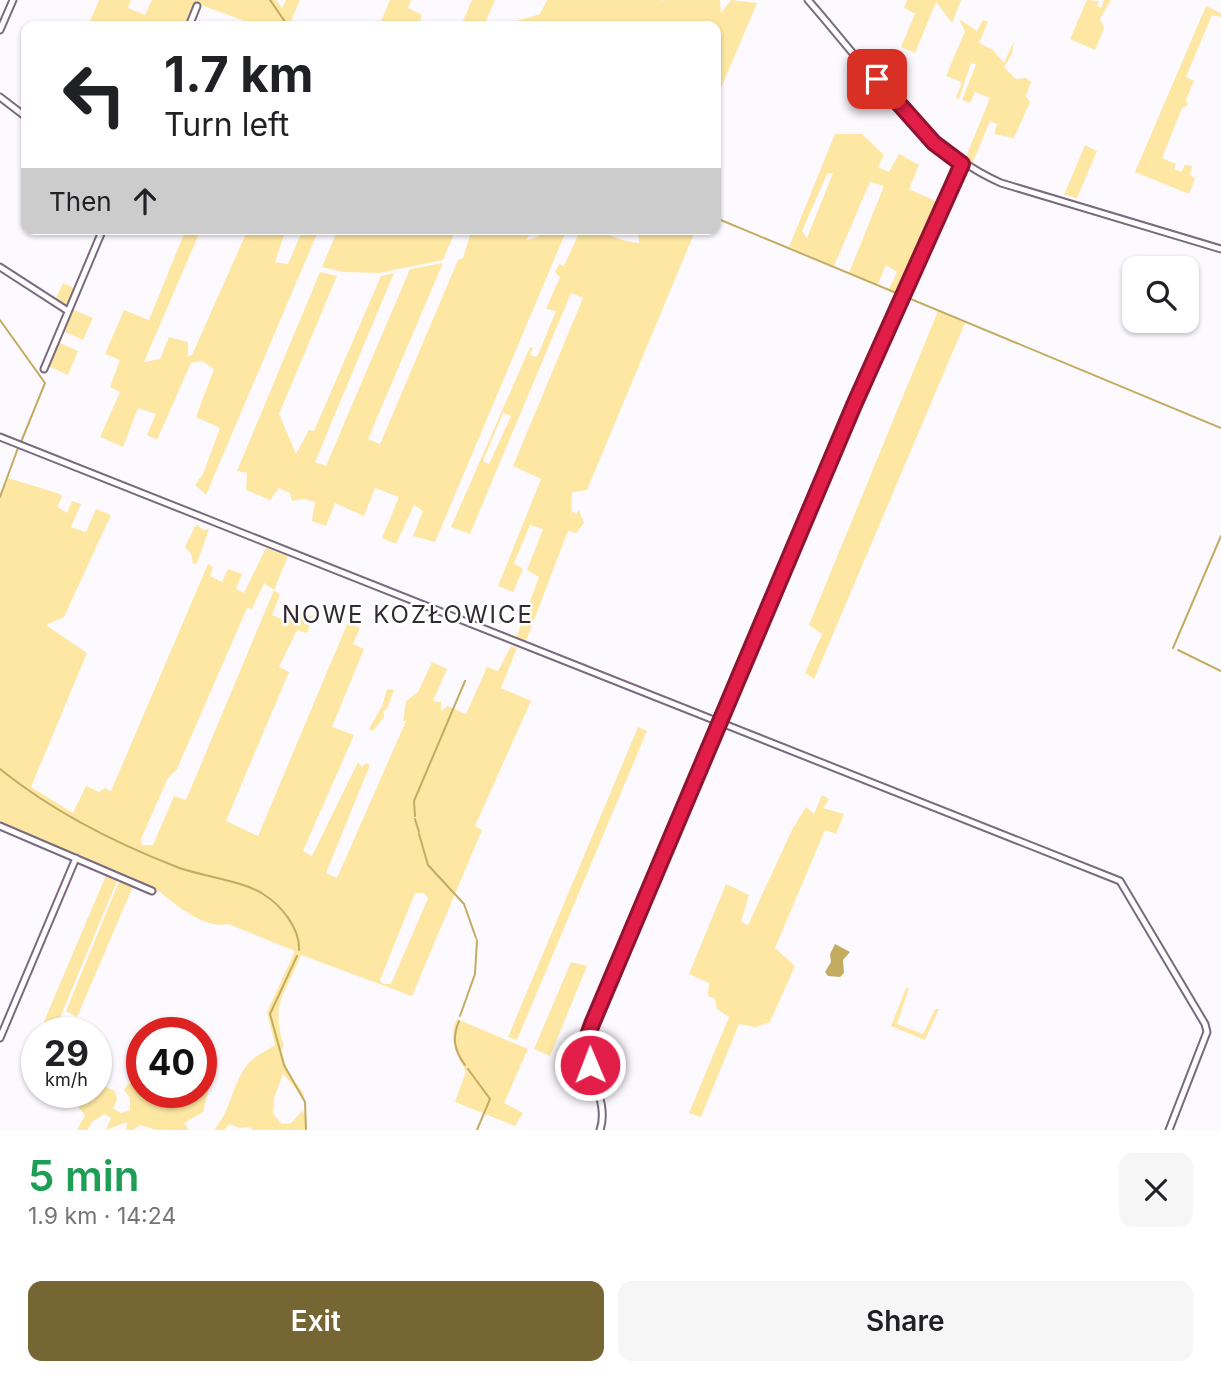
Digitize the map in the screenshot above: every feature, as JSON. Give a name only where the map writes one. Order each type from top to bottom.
[{"type":"street","points":[[0,30],[13,0]]},
{"type":"street","points":[[808,0],[929,138],[962,164],[1001,183],[1221,249]]},
{"type":"street","points":[[191,21],[197,6]]},
{"type":"street","points":[[0,97],[21,113]]},
{"type":"street","points":[[600,1130],[603,1115],[590,1065],[587,1038],[719,724],[962,164]]},
{"type":"street","points":[[44,369],[100,235]]},
{"type":"street","points":[[0,267],[68,311]]},
{"type":"street","points":[[0,437],[1119,881],[1205,1024],[1207,1032],[1169,1130]]},
{"type":"street","points":[[0,827],[152,891]]},
{"type":"street","points":[[0,1038],[76,858]]},
{"type":"shaded area","points":[[99,0],[131,0],[128,8],[145,15],[152,0],[276,0],[282,8],[286,0],[300,0],[291,21],[245,21],[198,4],[190,21],[90,21]]},
{"type":"shaded area","points":[[390,0],[411,0],[408,8],[422,15],[420,21],[381,21]]},
{"type":"shaded area","points":[[472,0],[495,0],[486,21],[463,21]]},
{"type":"shaded area","points":[[547,0],[662,0],[662,3],[663,0],[720,0],[721,13],[731,0],[757,3],[721,88],[721,21],[517,21],[540,14]]},
{"type":"shaded area","points":[[907,0],[961,0],[952,23],[936,2],[915,53],[901,47],[915,14],[904,8]]},
{"type":"shaded area","points":[[1087,0],[1099,1],[1097,6],[1101,8],[1104,0],[1111,0],[1100,19],[1104,28],[1095,50],[1070,39]]},
{"type":"shaded area","points":[[1206,6],[1221,13],[1221,17],[1212,15],[1186,77],[1194,81],[1186,100],[1188,105],[1182,108],[1162,158],[1176,164],[1174,169],[1181,172],[1185,165],[1192,166],[1190,174],[1195,179],[1189,194],[1135,172]]},
{"type":"shaded area","points":[[959,19],[977,31],[983,20],[988,22],[979,43],[993,50],[1004,63],[1014,41],[1012,54],[1004,67],[1016,79],[1026,78],[1031,82],[1026,96],[1030,102],[1014,138],[994,134],[997,124],[990,121],[972,164],[965,159],[990,98],[975,92],[970,103],[962,100],[976,64],[971,63],[959,99],[956,97],[962,82],[946,76],[965,31]]},
{"type":"shaded area","points":[[835,134],[862,134],[884,155],[878,167],[889,172],[899,154],[919,165],[909,189],[942,204],[900,295],[888,291],[897,272],[886,265],[877,286],[849,273],[884,186],[870,182],[834,266],[789,247]],"holes":[[[833,173],[807,238],[802,231],[827,174]]]},
{"type":"shaded area","points":[[1085,145],[1097,151],[1077,198],[1064,195]]},
{"type":"shaded area","points":[[184,235],[198,235],[144,362],[160,359],[169,337],[188,342],[188,356],[192,355],[245,235],[284,235],[275,262],[288,264],[300,235],[316,235],[206,495],[195,485],[203,474],[220,428],[196,417],[214,369],[202,361],[191,363],[157,440],[147,435],[156,414],[138,408],[123,447],[100,437],[120,392],[110,387],[120,360],[105,354],[124,310],[149,320]]},
{"type":"shaded area","points":[[335,235],[453,235],[443,260],[379,273],[344,272],[322,267]]},
{"type":"shaded area","points":[[470,235],[529,235],[527,240],[539,235],[564,235],[435,542],[413,536],[423,511],[414,505],[396,544],[382,538],[399,497],[375,488],[364,516],[335,503],[326,526],[312,521],[315,502],[304,499],[292,501],[290,493],[279,488],[270,500],[246,490],[247,473],[237,471],[320,272],[337,276],[279,414],[296,454],[309,430],[314,431],[381,276],[394,273],[315,462],[326,466],[410,269],[443,263],[368,439],[380,444],[458,260],[463,258]]},
{"type":"shaded area","points":[[578,235],[608,235],[639,243],[638,235],[693,235],[587,490],[572,492],[571,510],[576,514],[579,510],[584,523],[576,533],[568,531],[526,641],[516,638],[539,577],[527,570],[543,529],[530,525],[514,563],[523,569],[513,592],[498,586],[541,479],[513,466],[583,298],[571,293],[470,534],[451,527],[530,347],[533,348],[530,355],[537,357],[556,311],[546,309],[560,277],[555,272],[559,264],[564,266]],"holes":[[[503,413],[511,416],[489,464],[483,461]]]},
{"type":"shaded area","points":[[63,283],[76,289],[66,307],[55,300]]},
{"type":"shaded area","points":[[72,309],[93,318],[83,340],[63,331]]},
{"type":"shaded area","points":[[938,311],[965,323],[814,679],[805,673],[822,634],[809,625]]},
{"type":"shaded area","points":[[58,342],[78,351],[68,375],[48,366]]},
{"type":"shaded area","points":[[8,478],[60,494],[62,497],[57,507],[67,513],[72,501],[81,504],[71,527],[86,532],[96,509],[111,515],[64,617],[46,625],[87,653],[31,787],[73,813],[86,786],[99,792],[105,788],[111,791],[208,564],[213,567],[210,576],[222,582],[228,569],[242,574],[236,589],[244,593],[266,548],[288,556],[274,590],[280,595],[272,615],[286,621],[292,608],[313,617],[307,633],[297,630],[279,667],[289,672],[226,821],[258,836],[348,622],[360,628],[353,644],[364,649],[332,727],[354,735],[303,851],[312,856],[358,762],[362,767],[366,763],[370,765],[326,873],[337,878],[406,721],[403,721],[406,701],[418,692],[432,662],[447,669],[433,701],[441,702],[441,712],[447,706],[466,714],[487,667],[498,671],[511,646],[517,648],[501,688],[531,701],[475,826],[482,830],[412,996],[301,955],[285,990],[278,1020],[284,1047],[281,1049],[288,1072],[304,1098],[283,1074],[274,1098],[273,1114],[282,1124],[291,1123],[302,1111],[306,1115],[306,1130],[252,1130],[251,1127],[240,1128],[229,1124],[224,1130],[214,1130],[224,1115],[247,1065],[275,1045],[267,1012],[295,951],[228,924],[219,925],[201,920],[160,892],[0,824],[0,498]],"holes":[[[264,583],[274,590],[186,800],[174,796],[153,845],[142,845],[141,839],[168,778],[177,769],[247,608],[252,609]],[[415,893],[424,893],[428,898],[391,984],[383,984],[380,980]]]},
{"type":"shaded area","points":[[198,525],[203,530],[209,529],[197,563],[193,564],[191,554],[185,547]]},
{"type":"shaded area","points":[[387,689],[394,690],[387,709],[383,711],[384,717],[373,731],[369,729],[382,706]]},
{"type":"shaded area","points":[[638,727],[647,731],[517,1040],[508,1037]]},
{"type":"shaded area","points":[[822,795],[829,799],[823,808],[844,814],[836,834],[825,830],[775,948],[795,966],[770,1022],[756,1027],[739,1024],[701,1117],[689,1113],[729,1017],[717,1009],[715,999],[708,996],[709,983],[689,974],[726,884],[749,895],[741,922],[748,925],[793,828],[806,807],[814,814]]},
{"type":"shaded area","points":[[107,873],[118,879],[60,1017],[46,1017]]},
{"type":"shaded area","points":[[120,879],[134,884],[77,1017],[66,1011]]},
{"type":"shaded area","points":[[835,944],[850,952],[843,960],[844,973],[840,977],[828,976],[825,972],[831,962],[830,954]]},
{"type":"shaded area","points":[[571,962],[587,966],[550,1056],[534,1049]]},
{"type":"shaded area","points":[[906,988],[909,988],[897,1024],[923,1034],[935,1009],[939,1009],[925,1040],[891,1026]]},
{"type":"shaded area","points":[[457,1019],[528,1049],[504,1103],[523,1113],[515,1126],[455,1102],[466,1071],[454,1046],[453,1033]]},
{"type":"shaded area","points":[[112,1090],[115,1091],[117,1100],[113,1108],[121,1113],[130,1110],[204,1108],[203,1112],[184,1123],[189,1130],[157,1130],[140,1125],[133,1130],[126,1130],[127,1122],[106,1130],[111,1118],[105,1114],[93,1121],[87,1130],[77,1130],[85,1115],[79,1108],[112,1108]]},
{"type":"waterway","points":[[270,0],[285,21]]},
{"type":"waterway","points":[[721,220],[1221,428]]},
{"type":"waterway","points":[[0,320],[45,383],[21,442]]},
{"type":"waterway","points":[[0,497],[18,448]]},
{"type":"waterway","points":[[1173,648],[1221,536]]},
{"type":"waterway","points":[[1178,650],[1221,671]]},
{"type":"waterway","points":[[415,816],[414,801],[465,681]]},
{"type":"waterway","points":[[0,769],[41,799],[107,837],[177,867],[255,889],[276,904],[288,918],[296,934],[299,950]]},
{"type":"waterway","points":[[415,819],[419,832]]},
{"type":"waterway","points":[[419,834],[428,865],[464,904],[476,938]]},
{"type":"waterway","points":[[460,1016],[475,974],[477,940]]},
{"type":"waterway","points":[[297,956],[270,1014],[284,1065],[305,1102],[306,1130]]},
{"type":"waterway","points":[[459,1021],[455,1044],[465,1065]]},
{"type":"waterway","points":[[468,1069],[490,1099],[477,1130]]},
{"type":"district","name":"NOWE KOZŁOWICE","points":[[408,615]]},
{"type":"route","points":[[590,1065],[587,1038],[592,1024],[854,405],[962,164],[934,143],[877,79]]}]
